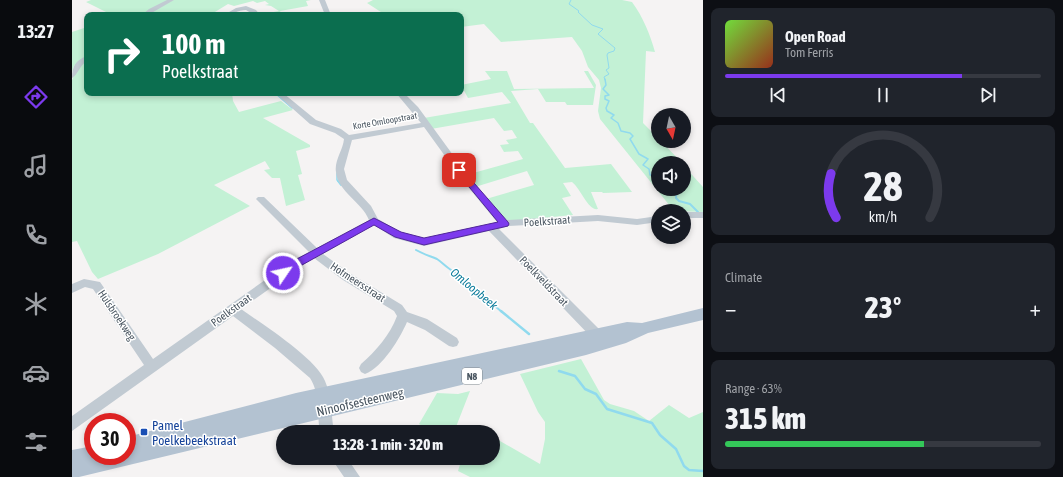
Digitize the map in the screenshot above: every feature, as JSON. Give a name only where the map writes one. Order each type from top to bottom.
[{"type":"main road","name":"Ninoofsesteenweg","points":[[136,443],[236,416],[322,403],[586,349],[626,337],[645,328],[703,314]]},
{"type":"main road","name":"Ninoofsesteenweg","points":[[72,470],[322,403],[627,328],[645,328]]},
{"type":"main road","points":[[72,458],[84,456]]},
{"type":"street","points":[[148,12],[171,0]]},
{"type":"street","points":[[322,0],[327,12]]},
{"type":"street","points":[[232,12],[238,9],[246,8],[255,12]]},
{"type":"street","points":[[72,76],[78,64],[84,60]]},
{"type":"street","points":[[283,96],[313,122],[338,131],[348,138],[349,144],[340,171],[342,178],[346,185],[371,213],[374,221]]},
{"type":"street","points":[[403,96],[426,124],[466,180],[504,224]]},
{"type":"street","name":"Korte Omloopstraat","points":[[348,138],[426,124]]},
{"type":"street","name":"Hofmeersstraat","points":[[260,198],[308,244],[316,254],[346,277],[398,308],[403,316],[410,317],[453,342]]},
{"type":"street","points":[[691,215],[702,215]]},
{"type":"street","name":"Poelkstraat","points":[[72,424],[298,262],[316,254],[374,221],[398,235],[424,242],[504,224],[598,218],[637,222],[651,220]]},
{"type":"street","name":"Poelkveldstraat","points":[[491,227],[597,335]]},
{"type":"street","name":"Hulsbroekweg","points":[[72,289],[84,283],[96,285],[152,367]]},
{"type":"street","points":[[232,308],[313,372],[319,380],[326,425]]},
{"type":"street","points":[[365,368],[374,361],[396,331],[403,316]]},
{"type":"street","points":[[344,465],[353,477]]},
{"type":"green space","points":[[91,0],[170,0],[148,12],[106,12],[86,2]]},
{"type":"green space","points":[[173,0],[311,0],[306,1],[308,6],[280,12],[274,12],[279,11],[271,6],[265,5],[269,4],[265,1],[257,3],[253,1],[234,6],[228,4],[215,12],[151,12]]},
{"type":"green space","points":[[373,0],[622,0],[632,2],[646,26],[655,52],[646,51],[643,123],[651,131],[651,148],[668,148],[675,156],[651,156],[651,182],[600,119],[598,111],[601,88],[599,80],[588,67],[582,51],[572,37],[501,42],[484,24],[464,27],[464,12],[381,12],[367,3]]},
{"type":"green space","points":[[84,28],[84,59],[74,66],[72,72],[72,32]]},
{"type":"green space","points":[[84,62],[84,96],[232,96],[233,101],[239,112],[281,101],[293,110],[263,118],[310,145],[310,147],[296,151],[302,174],[298,175],[305,200],[286,206],[280,178],[272,178],[264,170],[270,169],[265,161],[214,185],[250,206],[158,254],[98,279],[92,272],[77,241],[72,242],[72,80],[77,69]]},
{"type":"green space","points":[[485,71],[507,71],[514,89],[594,88],[584,71],[588,71],[596,85],[593,105],[567,105],[565,102],[546,102],[538,89],[511,91],[530,123],[533,123],[565,168],[611,164],[632,192],[591,192],[598,209],[594,209],[572,182],[563,183],[571,196],[562,198],[573,215],[511,221],[505,219],[486,199],[534,185],[527,171],[475,187],[466,175],[523,159],[518,151],[504,152],[500,145],[509,144],[506,140],[517,138],[512,130],[504,131],[494,118],[431,129],[424,118],[511,103],[502,92],[468,98],[464,91],[464,84],[491,79]]},
{"type":"green space","points":[[691,174],[703,187],[703,212],[691,212],[691,204],[668,204],[662,196],[691,196]]},
{"type":"green space","points":[[581,359],[604,400],[610,404],[634,411],[649,421],[669,405],[689,418],[703,412],[703,477],[470,477],[458,471],[460,465],[500,465],[500,441],[540,464],[545,439],[545,422],[538,412],[520,374]]},
{"type":"green space","points":[[470,391],[457,425],[419,424],[437,393],[458,394]]},
{"type":"waterway","points":[[571,0],[569,4],[579,11],[578,12],[592,25],[603,29],[598,34],[615,48],[614,51],[608,53],[607,55],[609,68],[606,70],[609,74],[604,77],[605,80]]},
{"type":"waterway","points":[[605,79],[606,85],[603,89],[609,95],[605,96],[605,99],[609,101],[606,108],[607,111],[614,115],[611,118],[618,123],[621,131],[630,133],[633,136],[630,139],[639,154],[648,159],[643,165],[649,169],[651,175]]},
{"type":"waterway","name":"Omloopbeek","points":[[278,96],[292,108]]},
{"type":"waterway","name":"Omloopbeek","points":[[337,173],[338,181]]},
{"type":"waterway","name":"Omloopbeek","points":[[338,181],[341,185]]},
{"type":"waterway","points":[[676,196],[679,201],[690,204],[698,212]]},
{"type":"waterway","name":"Omloopbeek","points":[[416,250],[439,260],[502,312]]},
{"type":"waterway","name":"Omloopbeek","points":[[501,311],[529,334]]},
{"type":"waterway","name":"Omloopbeek","points":[[559,371],[575,376],[585,389],[596,394],[607,409],[652,423],[660,435],[676,449],[684,466],[689,470],[703,471]]},
{"type":"place","name":"Pamel Poelkebeekstraat","points":[[144,432]]},
{"type":"route","points":[[283,273],[298,262],[316,254],[374,221],[398,235],[424,242],[504,224],[496,212],[466,180],[459,170]]}]
